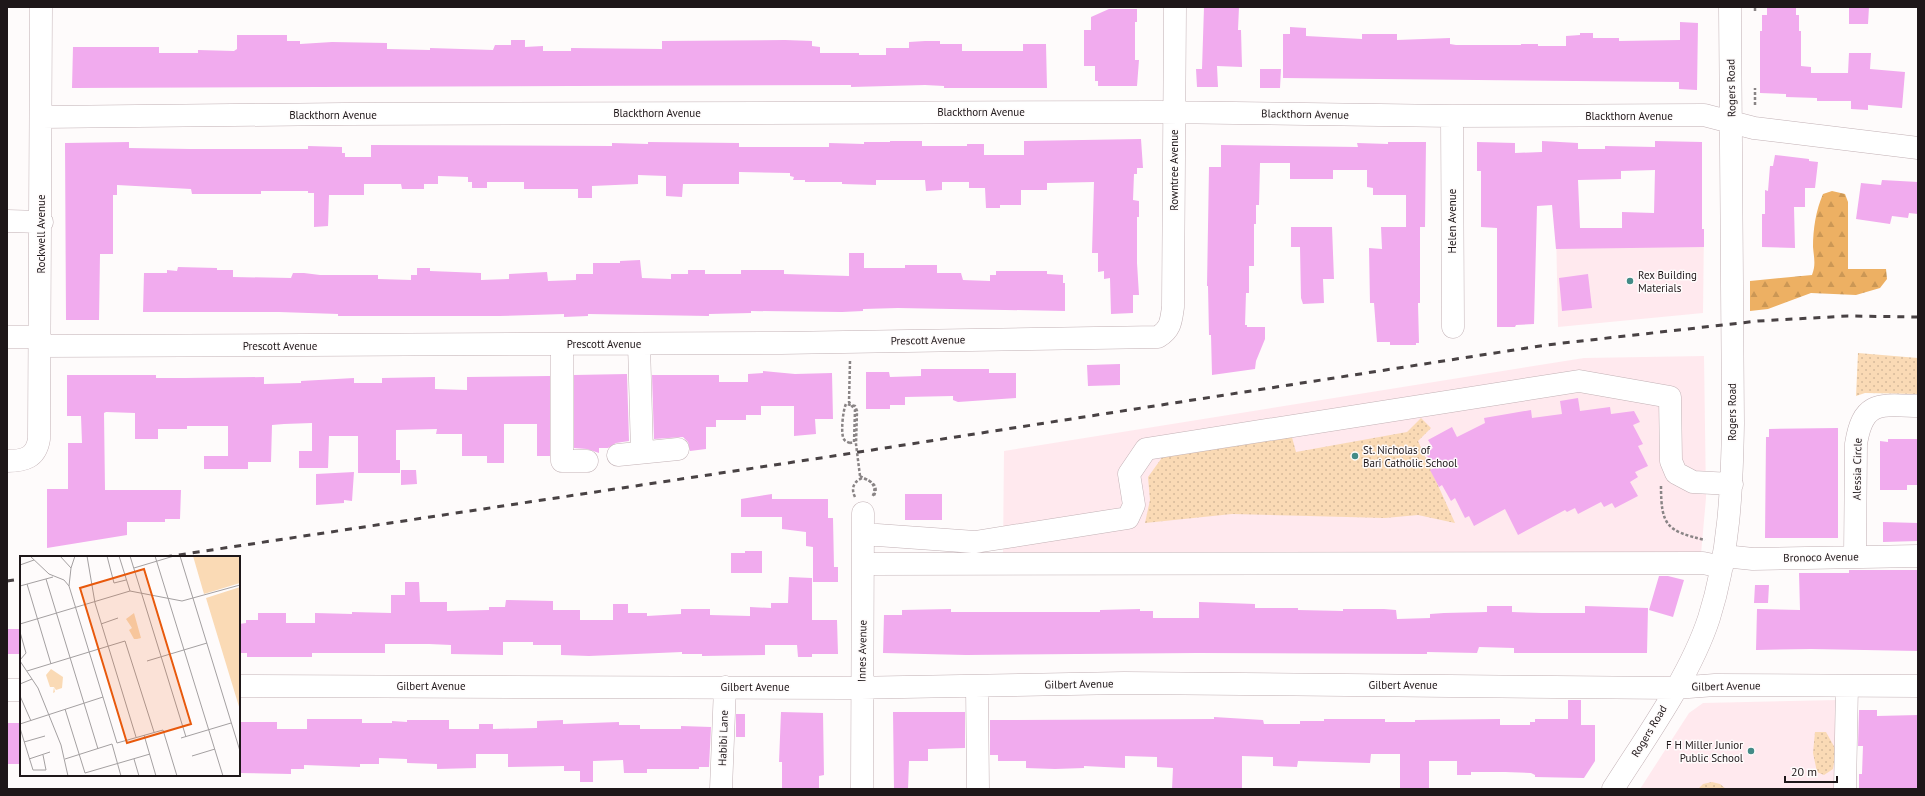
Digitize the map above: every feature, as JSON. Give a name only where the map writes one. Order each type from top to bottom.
[{"type":"street","name":"Rockwell Avenue","points":[[7,461],[22,461],[29,458],[34,454],[39,439],[42,222],[41,7]]},
{"type":"street","name":"Rowntree Avenue","points":[[1166,331],[1171,321],[1173,307],[1175,7]]},
{"type":"street","name":"Rogers Road","points":[[1613,789],[1676,688],[1708,619],[1723,562],[1732,484],[1732,122],[1730,7]]},
{"type":"street","name":"Blackthorn Avenue","points":[[42,117],[352,114],[1174,113],[1452,116],[1704,115],[1754,128],[1918,148]]},
{"type":"street","name":"Helen Avenue","points":[[1452,116],[1453,327]]},
{"type":"street","points":[[7,221],[42,222]]},
{"type":"street","name":"Prescott Avenue","points":[[7,337],[40,341],[640,344],[1141,338],[1158,337],[1166,331]]},
{"type":"street","points":[[562,344],[562,461],[587,461]]},
{"type":"street","points":[[640,344],[642,452]]},
{"type":"street","points":[[864,509],[975,542],[1128,518],[1134,505],[1129,474],[1146,449],[1579,381],[1670,397],[1671,461],[1676,473],[1693,482],[1732,484]]},
{"type":"street","name":"Alessia Circle","points":[[1855,557],[1856,444],[1859,426],[1864,416],[1870,410],[1883,406],[1918,406]]},
{"type":"street","points":[[618,455],[678,449]]},
{"type":"street","name":"Innes Avenue","points":[[862,789],[861,688],[864,509]]},
{"type":"street","name":"Bronoco Avenue","points":[[863,564],[1703,563],[1752,559],[1918,556]]},
{"type":"street","name":"Gilbert Avenue","points":[[240,686],[861,688],[1124,683],[1676,688],[1711,685],[1918,686]]},
{"type":"street","points":[[977,686],[978,789]]},
{"type":"street","points":[[1845,789],[1847,686]]},
{"type":"street","name":"Habibi Lane","points":[[721,789],[725,687]]},
{"type":"street","points":[[7,690],[20,690]]},
{"type":"path","points":[[1755,88],[1755,105]]},
{"type":"path","points":[[850,354],[849,402],[854,407],[855,410],[854,442],[850,443],[845,441],[842,437],[844,409],[846,404],[851,404],[855,406],[857,411],[856,444],[860,476],[873,482],[876,489],[874,496],[864,509]]},
{"type":"path","points":[[1673,468],[1661,483],[1661,504],[1666,523],[1678,532],[1705,540]]},
{"type":"path","points":[[862,478],[871,481],[874,485],[874,494],[864,509],[853,493],[853,486],[862,478]]},
{"type":"shaded area","name":"Rex Building Materials","points":[[1556,228],[1704,229],[1703,313],[1558,327]]},
{"type":"shaded area","points":[[1858,353],[1918,358],[1918,394],[1865,393],[1856,396]]},
{"type":"shaded area","name":"St. Nicholas of Bari Catholic School","points":[[1704,356],[1706,498],[1701,554],[1003,553],[1004,451],[1584,358]]},
{"type":"shaded area","points":[[1421,418],[1431,428],[1418,441],[1455,523],[1418,515],[1385,518],[1232,514],[1145,523],[1150,500],[1148,477],[1161,459],[1163,437],[1287,419],[1296,452],[1407,432]]},
{"type":"shaded area","name":"F H Miller Junior Public School","points":[[1839,700],[1838,789],[1640,789],[1689,713],[1703,703]]},
{"type":"shaded area","points":[[1815,732],[1826,732],[1836,750],[1833,769],[1824,775],[1817,772],[1813,753]]},
{"type":"shaded area","points":[[1712,782],[1720,784],[1726,789],[1698,789],[1703,784]]},
{"type":"green space","points":[[1832,191],[1845,194],[1848,202],[1848,269],[1886,269],[1887,279],[1880,288],[1856,295],[1811,293],[1768,309],[1750,311],[1750,281],[1812,275],[1814,265],[1813,247],[1815,220],[1823,194]]},
{"type":"building","points":[[1204,7],[1239,7],[1238,30],[1241,30],[1242,67],[1217,66],[1218,87],[1197,87],[1196,69],[1202,69]]},
{"type":"building","points":[[1767,7],[1796,7],[1796,15],[1799,15],[1799,31],[1801,31],[1801,66],[1811,67],[1811,73],[1848,73],[1849,53],[1871,53],[1870,69],[1905,72],[1902,108],[1868,105],[1868,110],[1851,109],[1851,101],[1817,101],[1817,98],[1786,97],[1786,94],[1760,93],[1760,31],[1762,31],[1762,15],[1767,15]]},
{"type":"building","points":[[1849,7],[1869,7],[1868,24],[1849,24]]},
{"type":"building","points":[[1109,9],[1137,9],[1137,22],[1135,22],[1135,60],[1139,60],[1137,86],[1098,86],[1098,81],[1095,81],[1095,66],[1084,66],[1084,30],[1091,30],[1091,17]]},
{"type":"building","points":[[1680,22],[1698,23],[1697,90],[1679,89],[1679,82],[1283,78],[1283,34],[1290,34],[1290,27],[1306,28],[1306,36],[1362,39],[1362,34],[1397,34],[1397,40],[1450,38],[1450,44],[1456,45],[1538,44],[1538,46],[1566,46],[1566,36],[1580,35],[1580,33],[1593,33],[1593,38],[1619,38],[1619,41],[1680,40]]},
{"type":"building","points":[[237,35],[287,35],[287,41],[300,41],[300,44],[332,42],[387,43],[387,49],[430,50],[430,48],[493,50],[495,45],[511,45],[511,40],[525,40],[525,47],[543,46],[543,51],[571,51],[571,48],[662,49],[662,41],[785,40],[812,41],[812,46],[820,47],[820,53],[859,53],[859,55],[886,55],[886,48],[909,48],[909,42],[925,41],[940,41],[940,44],[962,44],[962,51],[1023,51],[1023,44],[1046,44],[1047,88],[944,88],[944,86],[925,85],[851,87],[851,85],[72,88],[73,47],[159,47],[159,53],[198,53],[198,50],[234,51],[237,49]]},
{"type":"building","points":[[1260,69],[1281,69],[1280,88],[1260,88]]},
{"type":"building","points":[[1141,139],[1143,168],[1137,168],[1137,174],[1134,174],[1133,200],[1139,201],[1139,217],[1137,217],[1137,263],[1139,295],[1133,295],[1133,313],[1111,314],[1110,278],[1104,279],[1104,271],[1098,272],[1098,253],[1092,253],[1094,182],[1047,183],[1047,190],[1021,190],[1021,205],[1000,205],[1000,208],[986,208],[985,188],[969,188],[969,182],[942,182],[942,190],[926,191],[925,180],[876,180],[876,185],[842,184],[842,182],[805,182],[805,180],[793,180],[794,177],[790,176],[790,173],[739,172],[739,184],[683,184],[682,197],[666,196],[666,176],[638,175],[638,184],[592,186],[592,198],[578,198],[578,189],[524,189],[524,182],[487,182],[487,188],[472,188],[472,182],[468,182],[468,177],[438,176],[438,184],[424,184],[424,189],[402,189],[401,184],[364,184],[364,195],[329,195],[328,226],[314,227],[314,193],[308,193],[308,191],[261,191],[261,194],[192,194],[191,189],[117,185],[117,195],[113,195],[113,254],[100,254],[99,320],[66,320],[65,143],[129,142],[129,148],[190,149],[308,149],[308,146],[342,147],[342,153],[345,153],[345,157],[371,157],[371,145],[612,146],[612,143],[648,144],[648,142],[739,143],[739,147],[829,147],[829,143],[864,144],[864,142],[922,141],[922,146],[967,146],[967,144],[984,144],[984,155],[1024,155],[1024,141]]},
{"type":"building","points":[[1542,141],[1578,143],[1578,149],[1605,149],[1605,146],[1655,147],[1655,141],[1702,142],[1702,229],[1704,229],[1704,247],[1556,249],[1552,205],[1537,206],[1534,324],[1516,325],[1515,327],[1497,327],[1497,228],[1481,227],[1481,171],[1477,171],[1477,142],[1515,143],[1515,153],[1542,152]],"holes":[[[1655,170],[1654,213],[1622,212],[1622,228],[1580,228],[1578,180],[1621,179],[1621,171]]]},
{"type":"building","points":[[1388,142],[1426,142],[1425,227],[1420,227],[1420,303],[1418,303],[1419,343],[1416,343],[1416,345],[1390,345],[1390,342],[1377,342],[1374,303],[1370,303],[1369,248],[1382,249],[1381,227],[1406,227],[1406,195],[1373,195],[1373,188],[1367,187],[1367,170],[1333,170],[1333,179],[1290,179],[1290,163],[1260,163],[1259,205],[1256,205],[1256,224],[1254,224],[1254,266],[1249,266],[1249,293],[1246,293],[1245,325],[1247,325],[1247,327],[1265,327],[1265,339],[1256,361],[1255,369],[1212,375],[1211,335],[1209,335],[1207,286],[1209,167],[1221,167],[1221,145],[1358,147],[1357,143],[1388,144]]},
{"type":"building","points":[[1775,155],[1809,159],[1809,161],[1818,162],[1815,188],[1805,188],[1805,207],[1794,207],[1795,248],[1762,247],[1762,214],[1765,214],[1765,190],[1768,191],[1770,166],[1773,166]]},
{"type":"building","points":[[1882,180],[1918,182],[1918,214],[1909,213],[1908,218],[1892,216],[1890,224],[1856,219],[1861,183],[1881,185]]},
{"type":"building","points":[[1291,227],[1332,227],[1334,279],[1323,279],[1324,303],[1303,304],[1301,298],[1300,247],[1291,247]]},
{"type":"building","points":[[849,253],[864,253],[864,268],[905,268],[905,265],[937,265],[937,273],[961,273],[963,280],[990,281],[990,275],[996,275],[996,271],[1047,271],[1047,274],[1063,275],[1063,283],[1065,283],[1065,311],[898,308],[863,309],[863,311],[842,312],[751,311],[751,313],[709,314],[709,316],[588,314],[588,316],[564,317],[564,314],[499,316],[338,316],[338,314],[279,312],[143,312],[144,273],[167,273],[167,270],[177,271],[178,267],[233,270],[233,277],[291,278],[293,273],[304,273],[320,275],[378,275],[378,279],[411,280],[411,275],[417,275],[417,268],[430,268],[430,271],[481,273],[481,280],[509,279],[509,274],[547,272],[548,281],[576,280],[576,274],[593,274],[593,263],[620,263],[620,261],[640,260],[642,278],[671,279],[671,274],[688,274],[688,270],[705,270],[705,274],[741,274],[741,270],[784,270],[784,274],[849,276]]},
{"type":"building","points":[[1588,274],[1592,308],[1562,311],[1559,278]]},
{"type":"building","points":[[1120,364],[1120,385],[1088,386],[1087,365]]},
{"type":"building","points":[[921,369],[989,369],[989,373],[1016,373],[1016,398],[958,402],[953,400],[953,396],[905,397],[905,405],[890,405],[890,409],[866,409],[866,372],[889,372],[890,377],[921,376]]},
{"type":"building","points":[[763,371],[795,374],[832,373],[833,419],[815,419],[816,434],[794,436],[794,406],[761,406],[761,415],[746,415],[746,420],[716,420],[716,427],[706,427],[706,449],[690,451],[688,442],[683,437],[654,439],[652,375],[719,375],[719,382],[748,382],[748,374],[763,373]]},
{"type":"building","points":[[627,374],[629,441],[616,443],[608,448],[599,448],[599,453],[587,449],[574,448],[574,375]]},
{"type":"building","points":[[67,375],[156,375],[156,378],[264,377],[264,384],[301,383],[301,381],[354,378],[354,383],[382,383],[382,378],[435,377],[435,389],[467,390],[467,377],[550,376],[550,456],[537,456],[537,424],[504,424],[504,463],[487,463],[487,456],[462,456],[462,434],[436,434],[437,429],[396,430],[396,460],[400,460],[400,473],[358,473],[358,436],[329,436],[328,468],[299,468],[299,451],[312,451],[312,423],[284,424],[272,425],[271,462],[248,462],[248,469],[204,469],[204,456],[228,456],[228,426],[187,426],[187,429],[158,429],[158,439],[135,439],[135,413],[106,412],[104,413],[105,490],[181,490],[180,519],[165,519],[165,522],[127,522],[127,535],[47,548],[47,489],[68,489],[68,443],[82,443],[81,416],[67,416]]},
{"type":"building","points":[[1578,398],[1580,411],[1610,407],[1611,414],[1634,411],[1640,422],[1633,425],[1643,444],[1638,446],[1648,466],[1635,472],[1638,477],[1630,482],[1638,496],[1615,508],[1612,503],[1604,507],[1601,502],[1578,514],[1575,508],[1567,512],[1565,510],[1518,535],[1505,509],[1474,526],[1469,516],[1465,518],[1455,498],[1451,501],[1442,485],[1439,487],[1430,470],[1434,468],[1425,452],[1433,448],[1428,440],[1452,427],[1457,437],[1485,423],[1484,418],[1531,410],[1532,418],[1562,414],[1560,401]]},
{"type":"building","points":[[1838,428],[1838,538],[1765,538],[1766,437],[1769,437],[1769,429]]},
{"type":"building","points":[[1888,439],[1918,439],[1918,485],[1907,485],[1907,490],[1880,490],[1880,441],[1888,442]]},
{"type":"building","points":[[401,470],[416,470],[417,484],[401,485]]},
{"type":"building","points":[[354,472],[352,501],[344,500],[344,503],[316,505],[316,474]]},
{"type":"building","points":[[772,494],[772,499],[828,499],[828,518],[833,518],[834,567],[838,567],[838,582],[813,582],[813,547],[806,546],[806,532],[782,529],[782,517],[741,517],[741,499]]},
{"type":"building","points":[[905,494],[942,494],[942,520],[905,520]]},
{"type":"building","points":[[1883,522],[1918,523],[1918,541],[1883,542]]},
{"type":"building","points":[[745,551],[762,551],[762,573],[731,573],[731,553],[745,553]]},
{"type":"building","points":[[1849,570],[1918,570],[1918,651],[1811,649],[1756,650],[1757,609],[1800,610],[1799,573],[1849,573]]},
{"type":"building","points":[[1659,576],[1668,576],[1684,580],[1673,617],[1649,610]]},
{"type":"building","points":[[789,577],[812,578],[812,620],[837,620],[838,654],[812,654],[812,657],[798,657],[797,645],[765,645],[765,655],[702,656],[702,654],[682,654],[682,652],[589,656],[561,655],[561,645],[533,645],[533,642],[503,642],[503,655],[451,654],[451,645],[429,644],[385,644],[385,653],[312,653],[312,657],[247,657],[247,653],[240,653],[240,624],[246,623],[246,620],[258,620],[258,613],[286,613],[286,623],[315,623],[315,613],[391,613],[391,595],[405,595],[405,582],[419,582],[420,602],[447,602],[447,611],[489,610],[489,607],[505,607],[506,600],[553,601],[553,610],[580,610],[580,620],[613,620],[613,604],[628,604],[628,613],[647,613],[647,616],[681,614],[681,609],[710,609],[710,615],[750,616],[750,607],[771,608],[771,603],[788,603]]},
{"type":"building","points":[[1755,585],[1769,585],[1768,603],[1754,603]]},
{"type":"building","points":[[1199,602],[1255,604],[1255,608],[1298,608],[1298,610],[1396,610],[1397,619],[1430,618],[1430,614],[1487,612],[1487,606],[1512,606],[1512,612],[1542,613],[1585,613],[1585,606],[1648,608],[1647,653],[1514,653],[1514,648],[1479,647],[1477,653],[1427,652],[1427,654],[1197,653],[966,655],[883,653],[884,615],[902,615],[902,610],[951,609],[951,612],[1100,612],[1100,610],[1140,609],[1140,611],[1153,611],[1153,618],[1199,618]]},
{"type":"building","points":[[7,629],[20,629],[20,654],[7,654]]},
{"type":"building","points":[[1568,700],[1581,700],[1581,725],[1595,725],[1595,761],[1584,778],[1535,777],[1535,775],[1531,773],[1505,772],[1471,772],[1471,775],[1457,775],[1457,761],[1429,761],[1429,789],[1400,789],[1400,754],[1371,754],[1370,763],[1298,761],[1297,767],[1273,766],[1273,757],[1242,756],[1242,789],[1172,789],[1173,768],[1157,767],[1157,757],[1125,756],[1125,768],[1084,766],[1084,768],[1055,769],[1026,768],[1026,761],[998,761],[998,755],[990,755],[990,720],[1214,719],[1214,717],[1263,720],[1264,724],[1300,724],[1300,721],[1324,721],[1324,719],[1385,719],[1385,722],[1415,722],[1415,720],[1500,719],[1500,725],[1530,725],[1530,722],[1535,722],[1535,719],[1568,719]]},
{"type":"building","points":[[1859,710],[1877,710],[1877,716],[1918,715],[1918,788],[1859,789],[1859,774],[1862,774],[1863,746],[1858,746]]},
{"type":"building","points":[[781,712],[823,713],[824,775],[819,776],[819,789],[782,789],[782,762],[779,762]]},
{"type":"building","points":[[893,712],[965,712],[965,748],[928,749],[928,761],[909,761],[908,789],[894,789]]},
{"type":"building","points":[[736,714],[745,714],[745,737],[736,737]]},
{"type":"building","points":[[307,719],[362,719],[362,723],[392,723],[392,721],[407,722],[407,720],[449,720],[449,729],[479,729],[479,724],[493,724],[493,729],[537,728],[537,721],[563,720],[563,724],[619,722],[619,725],[640,725],[640,729],[681,729],[681,726],[711,727],[709,767],[699,767],[699,769],[647,769],[647,773],[624,773],[623,760],[593,761],[593,782],[580,782],[580,771],[564,771],[564,766],[508,767],[508,754],[476,754],[476,768],[437,769],[437,764],[407,763],[407,759],[379,758],[379,764],[360,764],[360,767],[304,765],[304,769],[291,769],[291,774],[240,773],[240,722],[277,722],[277,729],[307,729]]},
{"type":"building","points":[[8,723],[20,723],[20,764],[8,764]]},
{"type":"railway","points":[[172,556],[827,457],[1546,345],[1758,321],[1848,316],[1918,317]]},
{"type":"railway","points":[[7,581],[20,579]]},
{"type":"place","name":"Rex Building Materials","points":[[1630,281]]},
{"type":"place","name":"St. Nicholas of Bari Catholic School","points":[[1355,456]]},
{"type":"place","name":"F H Miller Junior Public School","points":[[1751,751]]}]
